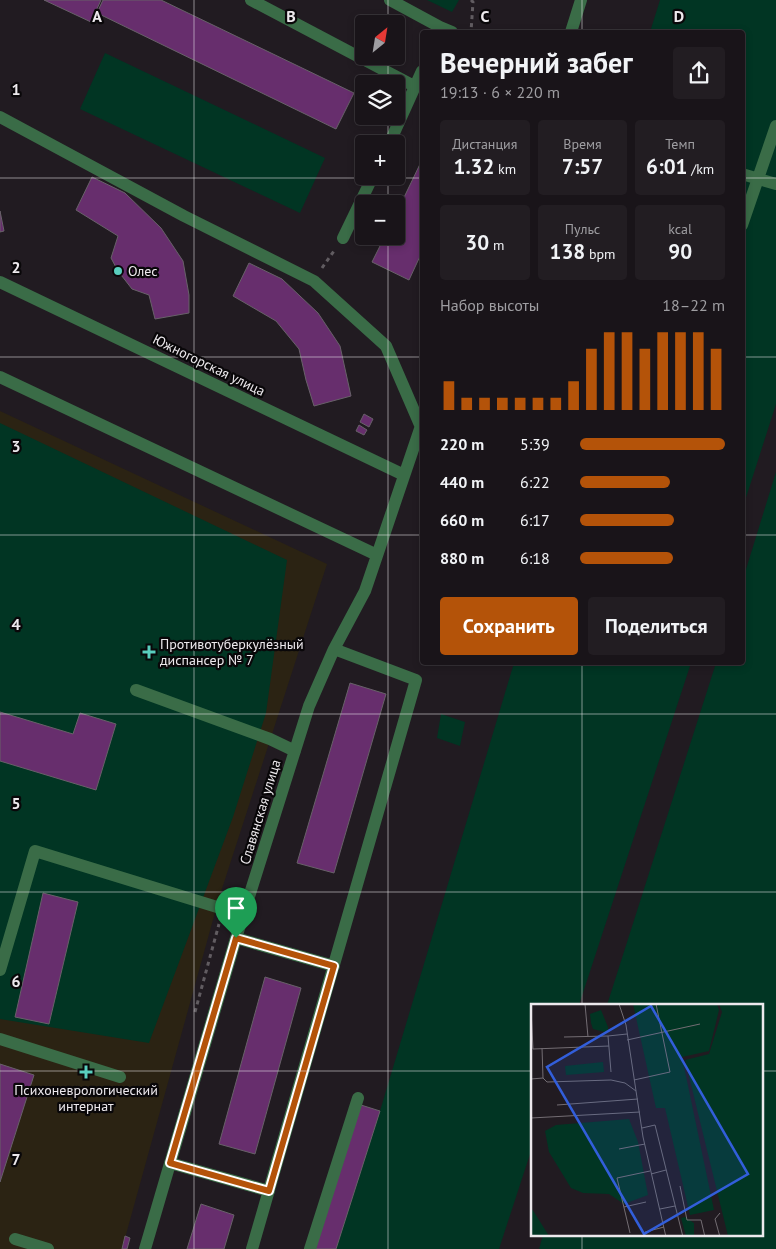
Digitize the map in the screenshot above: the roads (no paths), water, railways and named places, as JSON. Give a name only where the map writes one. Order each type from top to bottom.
[{"type":"street","points":[[252,0],[416,87]]},
{"type":"street","points":[[390,0],[441,30]]},
{"type":"street","points":[[572,30],[581,0]]},
{"type":"street","points":[[393,135],[420,76]]},
{"type":"street","points":[[0,117],[184,216],[314,281],[386,346],[420,421]]},
{"type":"street","points":[[745,217],[776,126]]},
{"type":"street","points":[[745,175],[776,184]]},
{"type":"street","points":[[343,238],[369,185]]},
{"type":"street","name":"Южногорская улица","points":[[0,282],[404,475]]},
{"type":"street","points":[[0,377],[377,555]]},
{"type":"street","name":"Славянская улица","points":[[145,1249],[236,938],[309,706],[334,650],[365,591],[420,431]]},
{"type":"street","points":[[252,1249],[416,680],[334,650]]},
{"type":"street","points":[[136,690],[270,739],[295,751]]},
{"type":"street","points":[[0,970],[36,851],[243,916]]},
{"type":"street","points":[[236,938],[334,966]]},
{"type":"street","points":[[0,1039],[120,1077]]},
{"type":"street","points":[[310,1249],[358,1098]]},
{"type":"street","points":[[170,1163],[269,1191]]},
{"type":"street","points":[[15,1239],[48,1249]]},
{"type":"place","name":"Олес","points":[[118,271]]},
{"type":"place","name":"Противотуберкулёзный диспансер № 7","points":[[149,652]]},
{"type":"place","name":"Психоневрологический интернат","points":[[86,1072]]}]
